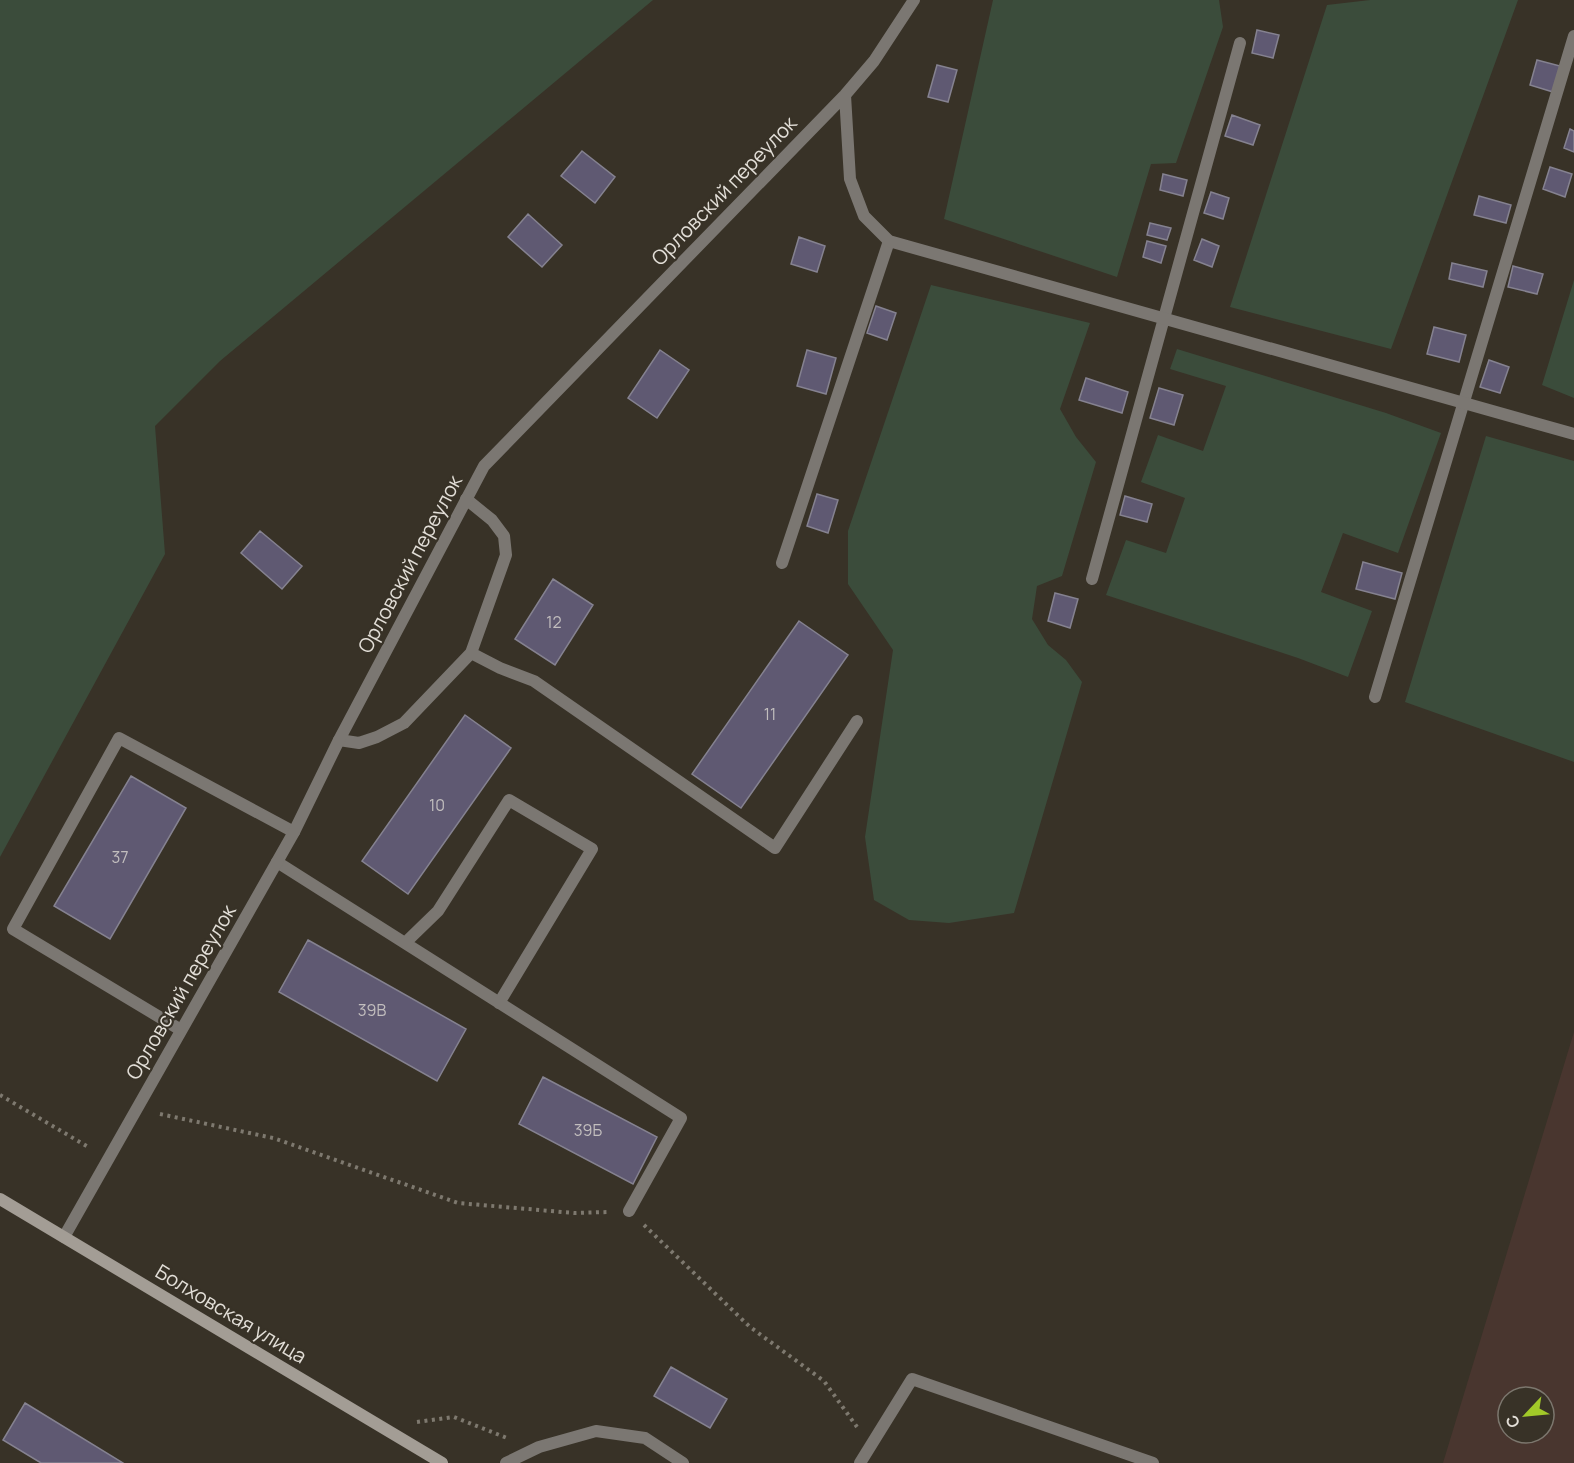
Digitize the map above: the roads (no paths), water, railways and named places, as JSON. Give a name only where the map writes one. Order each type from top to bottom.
[{"type":"main road","name":"Болховская улица","points":[[1,1202],[64,1237],[442,1463]]},
{"type":"street","name":"Орловский переулок","points":[[64,1237],[294,832],[339,740],[484,466],[845,95],[874,61],[914,0]]},
{"type":"street","points":[[1375,697],[1574,36]]},
{"type":"street","points":[[1092,579],[1240,43]]},
{"type":"street","points":[[845,95],[850,179],[864,216],[889,241],[1574,434]]},
{"type":"street","points":[[782,563],[889,241]]},
{"type":"street","points":[[339,740],[359,743],[378,737],[404,723],[471,653],[506,555],[504,536],[492,520],[466,499]]},
{"type":"street","points":[[471,653],[500,668],[534,681],[775,848],[857,722]]},
{"type":"street","points":[[181,1030],[13,929],[113,748],[119,738],[294,832]]},
{"type":"street","points":[[405,943],[438,911],[509,800],[592,849],[499,1003]]},
{"type":"street","points":[[277,862],[681,1118],[629,1211]]},
{"type":"street","points":[[860,1463],[912,1378],[1154,1463]]},
{"type":"street","points":[[506,1463],[539,1447],[596,1431],[645,1438],[683,1463]]}]
